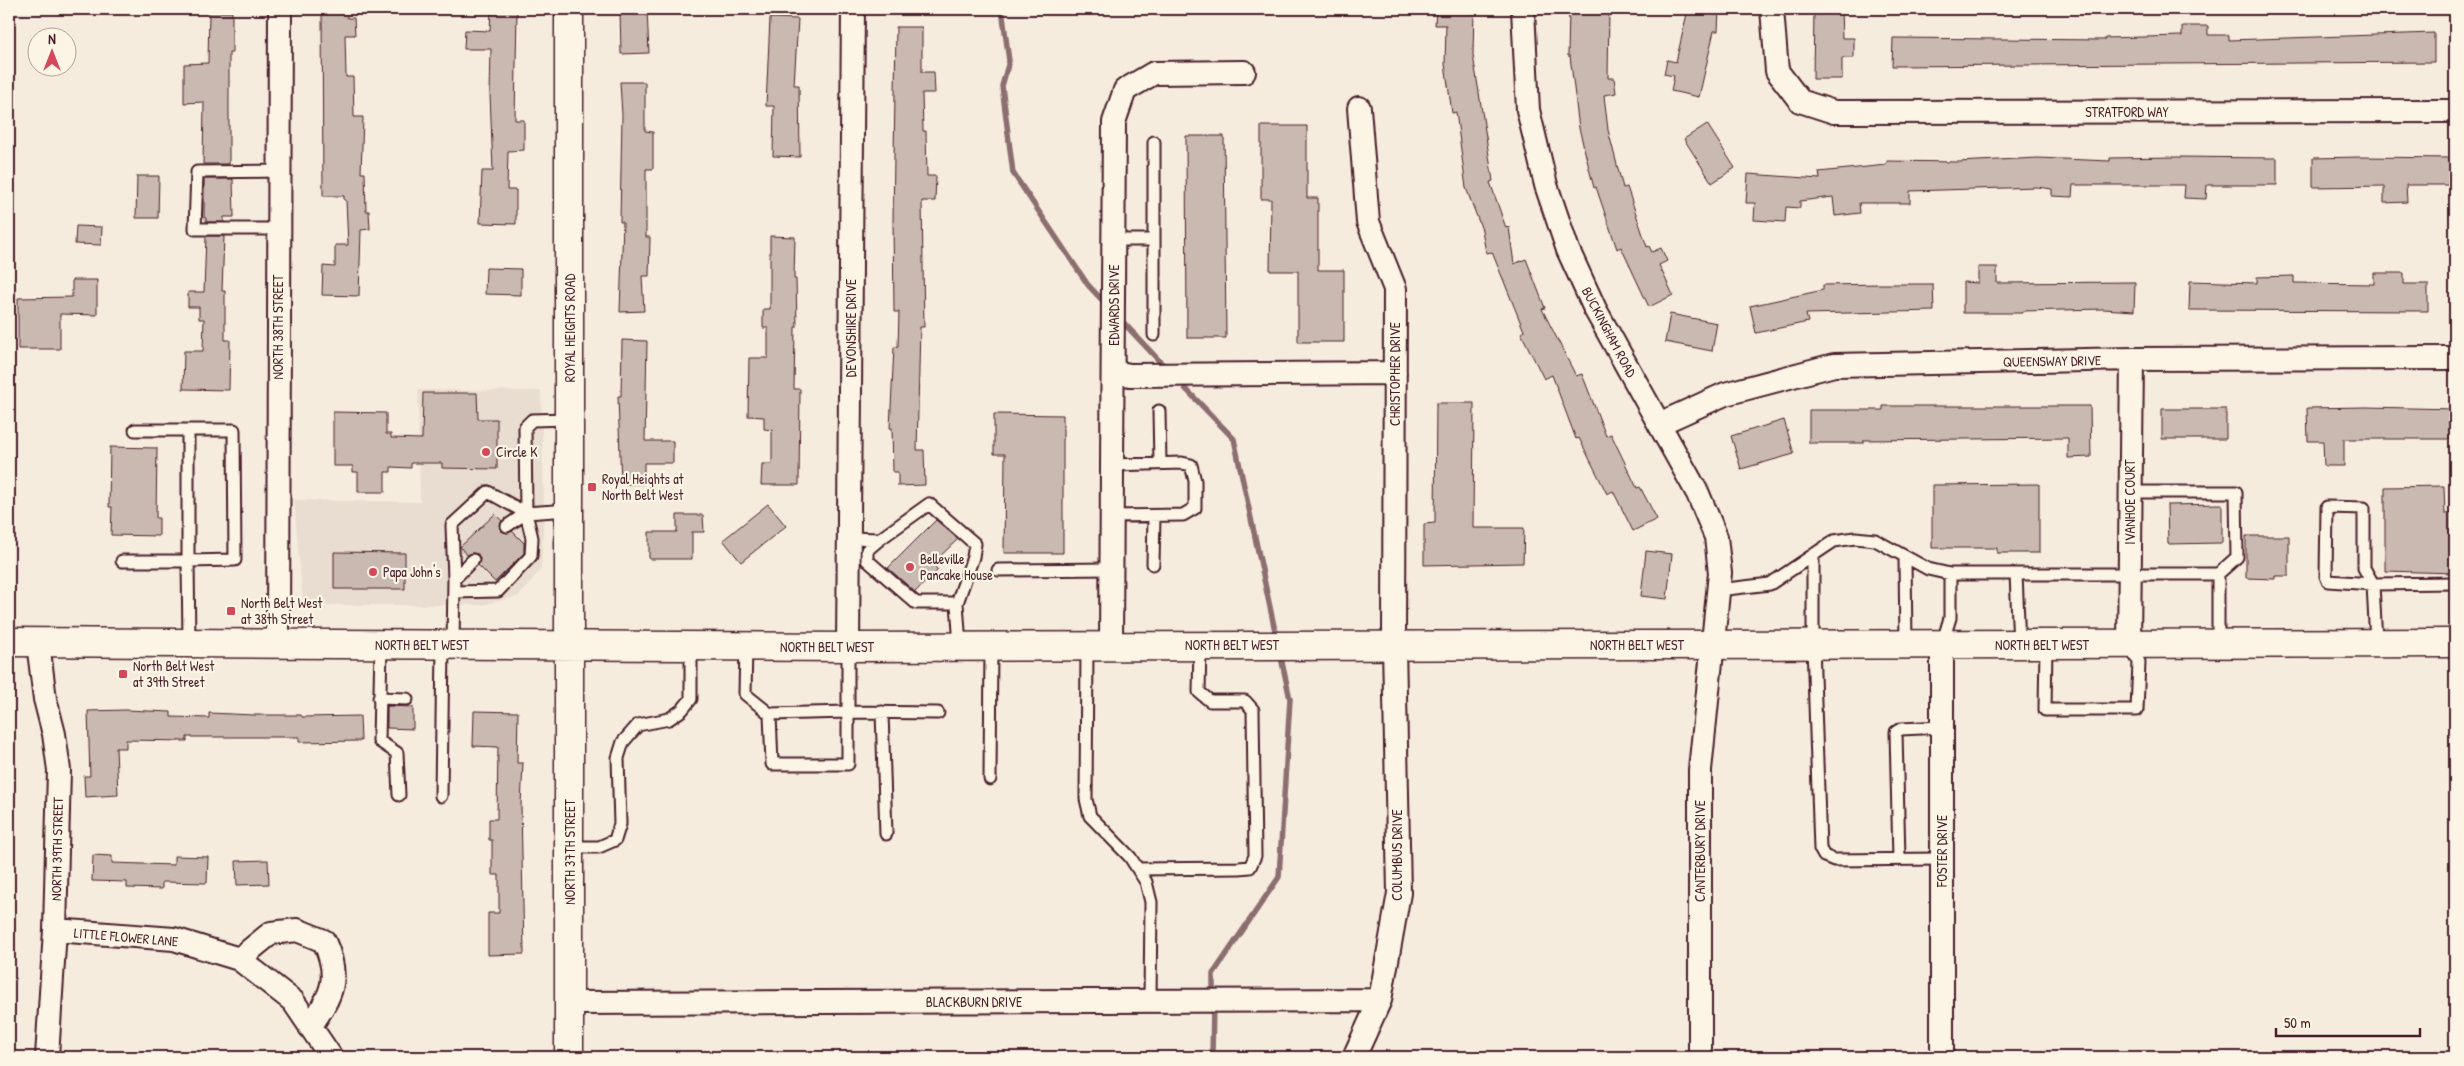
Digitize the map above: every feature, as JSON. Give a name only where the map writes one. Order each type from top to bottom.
[{"type":"main road","name":"ROYAL HEIGHTS ROAD","points":[[569,9],[571,646]]},
{"type":"main road","name":"NORTH BELT WEST","points":[[9,642],[38,644],[691,647],[2455,643]]},
{"type":"main road","name":"NORTH 37TH STREET","points":[[570,1057],[571,646]]},
{"type":"street","name":"NORTH 38TH STREET","points":[[278,644],[280,9]]},
{"type":"street","name":"DEVONSHIRE DRIVE","points":[[848,647],[853,9]]},
{"type":"street","name":"BUCKINGHAM ROAD","points":[[1523,9],[1528,110],[1546,185],[1568,250],[1595,309],[1698,494],[1716,537],[1720,573],[1712,644]]},
{"type":"street","name":"STRATFORD WAY","points":[[1772,9],[1777,71],[1800,102],[1834,112],[2455,111]]},
{"type":"street","name":"EDWARDS DRIVE","points":[[1099,646],[1112,569],[1114,122],[1125,90],[1154,73],[1244,72]]},
{"type":"street","name":"CHRISTOPHER DRIVE","points":[[1359,108],[1368,222],[1395,289],[1394,645]]},
{"type":"street","name":"QUEENSWAY DRIVE","points":[[1659,424],[1725,394],[1834,365],[2132,359],[2455,358]]},
{"type":"street","name":"IVANHOE COURT","points":[[2129,645],[2132,359]]},
{"type":"street","points":[[1114,372],[1130,375],[1396,374]]},
{"type":"street","name":"NORTH 39TH STREET","points":[[38,644],[45,700],[54,734],[59,770],[55,930],[47,1057]]},
{"type":"street","name":"CANTERBURY DRIVE","points":[[1700,1057],[1700,770],[1712,644]]},
{"type":"street","name":"COLUMBUS DRIVE","points":[[1354,1057],[1380,1000],[1399,893],[1394,645]]},
{"type":"street","name":"FOSTER DRIVE","points":[[1942,645],[1942,1057]]},
{"type":"street","name":"LITTLE FLOWER LANE","points":[[55,930],[174,939],[239,959],[293,1001],[331,1057]]},
{"type":"street","points":[[239,959],[271,933],[297,930],[324,941],[333,960],[333,981],[328,1002],[310,1027]]},
{"type":"street","name":"BLACKBURN DRIVE","points":[[569,1004],[1380,1000]]},
{"type":"lane","points":[[1154,142],[1154,335]]},
{"type":"lane","points":[[279,171],[197,172],[195,230],[279,229]]},
{"type":"lane","points":[[1114,240],[1154,240]]},
{"type":"lane","points":[[1159,411],[1160,463]]},
{"type":"lane","points":[[455,592],[498,591],[531,556],[532,538],[526,513],[525,427],[532,420],[570,419]]},
{"type":"lane","points":[[122,561],[235,560],[234,430],[134,430]]},
{"type":"lane","points":[[188,431],[189,644]]},
{"type":"lane","points":[[1112,516],[1183,515],[1195,508],[1195,481],[1191,465],[1160,463],[1113,465]]},
{"type":"lane","points":[[441,796],[448,646],[455,592],[452,525],[488,492],[526,513]]},
{"type":"lane","points":[[1718,590],[1770,584],[1834,541],[1855,538],[1875,540],[1928,569],[1950,574],[2218,574],[2236,557],[2236,492],[2130,492]]},
{"type":"lane","points":[[956,603],[916,604],[867,560],[867,550],[880,538],[929,504],[975,544],[973,557],[956,603],[960,646]]},
{"type":"lane","points":[[2376,644],[2374,584],[2364,568],[2364,508],[2327,507],[2326,576],[2328,581],[2374,584],[2455,583]]},
{"type":"lane","points":[[507,526],[526,513],[570,509]]},
{"type":"lane","points":[[1153,564],[1154,516]]},
{"type":"lane","points":[[849,538],[880,538]]},
{"type":"lane","points":[[1813,555],[1813,645],[1820,849],[1824,856],[1834,860],[1942,859]]},
{"type":"lane","points":[[1905,558],[1906,645]]},
{"type":"lane","points":[[454,579],[473,560]]},
{"type":"lane","points":[[998,570],[1112,569]]},
{"type":"lane","points":[[1942,645],[1950,618],[1950,574]]},
{"type":"lane","points":[[2016,574],[2045,710],[2137,710],[2138,662],[2129,645]]},
{"type":"lane","points":[[2218,574],[2218,644]]},
{"type":"lane","points":[[381,645],[378,741],[397,753],[399,795]]},
{"type":"lane","points":[[1138,869],[1250,867],[1255,856],[1253,710],[1245,701],[1210,701],[1199,692],[1200,645]]},
{"type":"lane","points":[[990,780],[991,646]]},
{"type":"lane","points":[[1099,646],[1086,799],[1090,816],[1130,857],[1146,882],[1151,902],[1150,1001]]},
{"type":"lane","points":[[570,847],[599,847],[615,840],[620,824],[618,758],[623,742],[638,725],[668,719],[682,710],[691,700],[691,647]]},
{"type":"lane","points":[[746,647],[745,694],[770,714],[848,712],[938,713]]},
{"type":"lane","points":[[770,714],[772,764],[848,764],[848,647]]},
{"type":"lane","points":[[379,698],[407,698]]},
{"type":"lane","points":[[882,712],[886,834]]},
{"type":"lane","points":[[1899,860],[1896,732],[1901,729],[1942,727]]},
{"type":"shaded area","points":[[418,390],[541,391],[544,511],[541,569],[519,596],[482,605],[303,605],[294,500],[420,502]]},
{"type":"building","points":[[322,9],[347,9],[347,18],[354,18],[355,35],[345,35],[346,77],[353,77],[354,117],[363,117],[361,173],[365,173],[366,211],[369,211],[370,229],[361,230],[359,296],[322,295],[323,266],[335,267],[335,245],[348,245],[346,200],[344,200],[344,196],[323,196]]},
{"type":"building","points":[[491,9],[517,9],[515,120],[524,120],[524,150],[508,151],[507,190],[516,190],[516,224],[480,223],[482,171],[493,171],[490,94],[491,49],[464,49],[465,30],[490,31]]},
{"type":"building","points":[[620,9],[647,9],[649,53],[621,54]]},
{"type":"building","points":[[1436,9],[1474,9],[1473,55],[1493,181],[1490,182],[1506,228],[1509,227],[1514,264],[1526,259],[1545,308],[1542,309],[1576,376],[1582,374],[1606,436],[1611,434],[1637,488],[1640,487],[1657,519],[1633,531],[1613,491],[1607,494],[1579,438],[1576,439],[1552,375],[1544,379],[1521,333],[1524,331],[1492,252],[1486,253],[1482,230],[1466,188],[1456,112],[1452,113],[1445,64],[1446,25],[1435,25]]},
{"type":"building","points":[[1569,9],[1609,9],[1608,78],[1614,78],[1616,93],[1604,95],[1608,130],[1623,188],[1627,187],[1647,247],[1649,246],[1652,252],[1661,248],[1667,261],[1659,265],[1673,295],[1649,307],[1621,247],[1617,249],[1596,187],[1594,188],[1579,128],[1570,56],[1568,56]]},
{"type":"building","points":[[1688,9],[1719,9],[1718,31],[1714,31],[1699,97],[1671,91],[1674,76],[1664,74],[1667,60],[1676,62]]},
{"type":"building","points":[[1814,9],[1841,9],[1842,38],[1854,38],[1854,58],[1842,58],[1842,79],[1813,79]]},
{"type":"building","points":[[209,12],[232,12],[232,53],[229,53],[229,164],[203,164],[204,102],[184,103],[184,64],[208,63]]},
{"type":"building","points":[[770,18],[798,19],[794,85],[799,85],[800,157],[773,156],[774,106],[766,106]]},
{"type":"building","points":[[2182,26],[2208,26],[2208,35],[2229,35],[2229,40],[2434,33],[2434,62],[1892,66],[1893,38],[2105,40],[2105,38],[2182,36]]},
{"type":"building","points":[[896,27],[922,27],[922,72],[934,72],[935,93],[922,93],[923,131],[926,131],[927,176],[936,176],[935,201],[922,201],[924,327],[920,327],[917,450],[924,450],[925,485],[898,486],[898,472],[893,472],[892,428],[890,428],[894,347],[898,347],[899,312],[894,312],[893,221]]},
{"type":"building","points":[[620,82],[645,82],[645,131],[653,132],[653,169],[646,169],[646,237],[650,237],[649,276],[642,276],[644,311],[620,312],[623,222],[620,222],[622,115]]},
{"type":"building","points":[[1707,124],[1735,168],[1712,183],[1684,139]]},
{"type":"building","points":[[1261,126],[1307,126],[1307,198],[1318,198],[1318,270],[1344,270],[1344,342],[1298,342],[1298,271],[1270,271],[1271,199],[1261,199]]},
{"type":"building","points":[[1186,136],[1224,136],[1226,338],[1187,338]]},
{"type":"building","points":[[2038,158],[2110,161],[2110,158],[2277,158],[2277,185],[2207,185],[2206,199],[2184,198],[2185,185],[2073,185],[2072,197],[2052,196],[2052,189],[2037,187],[1910,191],[1910,203],[1859,203],[1860,213],[1835,216],[1833,197],[1800,201],[1800,208],[1786,207],[1785,222],[1754,220],[1755,203],[1746,203],[1748,174],[1820,179],[1819,172],[1886,165],[1887,161],[1958,162]]},
{"type":"building","points":[[2313,158],[2455,158],[2455,185],[2406,185],[2407,202],[2384,203],[2384,186],[2313,187]]},
{"type":"building","points":[[137,176],[159,176],[158,218],[136,218]]},
{"type":"building","points":[[204,179],[233,179],[234,217],[224,217],[224,222],[206,222],[206,218],[204,218]]},
{"type":"building","points":[[76,226],[102,227],[101,245],[75,244]]},
{"type":"building","points":[[206,236],[224,236],[222,291],[225,291],[225,340],[230,340],[229,390],[183,389],[184,351],[203,351],[204,319],[199,319],[199,307],[188,307],[188,292],[204,292]]},
{"type":"building","points":[[770,236],[795,237],[794,279],[796,279],[797,327],[795,327],[794,389],[800,389],[799,485],[761,485],[762,464],[772,464],[772,430],[764,429],[764,417],[748,416],[749,358],[768,358],[768,328],[763,328],[763,309],[770,309]]},
{"type":"building","points":[[1978,267],[1997,267],[1997,283],[2135,282],[2134,311],[2103,309],[2022,311],[2022,313],[1963,313],[1963,282],[1978,283]]},
{"type":"building","points":[[486,268],[521,269],[521,295],[485,294]]},
{"type":"building","points":[[2374,273],[2404,273],[2404,284],[2428,284],[2428,311],[2189,310],[2190,281],[2257,283],[2257,277],[2294,276],[2294,283],[2374,284]]},
{"type":"building","points":[[72,280],[97,280],[97,315],[60,314],[60,349],[18,349],[18,298],[72,297]]},
{"type":"building","points":[[1933,284],[1934,311],[1806,314],[1808,322],[1756,333],[1750,306],[1823,290],[1823,285]]},
{"type":"building","points":[[1670,314],[1717,323],[1712,351],[1665,342]]},
{"type":"building","points":[[622,340],[647,341],[645,441],[673,441],[673,463],[644,463],[644,484],[621,484],[618,396],[621,396]]},
{"type":"building","points":[[423,393],[477,393],[478,419],[497,419],[497,469],[442,468],[442,463],[411,463],[411,468],[391,467],[391,472],[385,472],[385,492],[358,492],[358,472],[353,472],[353,466],[333,466],[333,412],[386,413],[386,434],[391,434],[391,438],[422,439]]},
{"type":"building","points":[[1436,403],[1474,403],[1473,528],[1524,528],[1523,563],[1424,565],[1424,524],[1435,523]]},
{"type":"building","points":[[1883,406],[2090,406],[2091,457],[2068,458],[2068,438],[1864,440],[1864,443],[1809,443],[1809,410],[1883,410]]},
{"type":"building","points":[[2307,408],[2455,409],[2455,439],[2344,439],[2344,466],[2324,466],[2323,441],[2308,441]]},
{"type":"building","points":[[2162,409],[2226,409],[2226,439],[2162,439]]},
{"type":"building","points":[[994,414],[1063,415],[1063,553],[1004,553],[1005,454],[994,454]]},
{"type":"building","points":[[1784,420],[1794,454],[1741,469],[1731,436]]},
{"type":"building","points":[[110,447],[157,448],[156,518],[159,518],[159,536],[111,535],[112,507],[109,507]]},
{"type":"building","points":[[2039,484],[2039,553],[1997,553],[1997,548],[1932,548],[1932,485]]},
{"type":"building","points":[[2444,486],[2445,514],[2455,513],[2455,573],[2385,571],[2385,487]]},
{"type":"building","points":[[768,504],[786,526],[741,562],[723,540]]},
{"type":"building","points":[[2222,504],[2222,543],[2168,544],[2167,505]]},
{"type":"building","points":[[495,514],[502,521],[501,531],[507,533],[512,531],[524,543],[524,553],[495,582],[478,565],[480,559],[478,554],[472,553],[467,555],[460,547]]},
{"type":"building","points":[[677,515],[703,515],[704,532],[692,532],[692,559],[649,559],[649,532],[677,532]]},
{"type":"building","points":[[936,520],[958,539],[932,564],[938,570],[915,592],[888,568]]},
{"type":"building","points":[[2246,536],[2289,536],[2289,576],[2275,576],[2275,579],[2246,578]]},
{"type":"building","points":[[1646,551],[1672,554],[1667,599],[1641,596]]},
{"type":"building","points":[[334,552],[405,553],[405,589],[334,589]]},
{"type":"building","points":[[387,706],[413,707],[413,729],[387,728]]},
{"type":"building","points":[[88,711],[171,712],[171,717],[209,718],[209,713],[301,715],[302,717],[360,716],[361,741],[299,742],[299,737],[187,737],[187,741],[126,740],[126,748],[116,748],[118,795],[85,797],[84,776],[90,776]]},
{"type":"building","points":[[474,711],[518,712],[517,763],[523,763],[521,805],[524,954],[488,955],[488,913],[499,913],[499,875],[492,875],[492,840],[489,840],[489,819],[497,819],[498,747],[473,746]]},
{"type":"building","points":[[93,855],[112,856],[112,863],[174,865],[174,856],[208,857],[207,883],[162,882],[162,889],[127,888],[127,882],[92,881]]},
{"type":"building","points":[[268,860],[269,884],[237,885],[236,861]]},
{"type":"waterway","points":[[1002,9],[1009,61],[1002,86],[1013,173],[1088,285],[1103,301]]},
{"type":"waterway","points":[[1121,320],[1166,368]]},
{"type":"waterway","points":[[1185,388],[1234,439],[1277,640]]},
{"type":"waterway","points":[[1213,995],[1213,974],[1279,877],[1290,699],[1280,653]]},
{"type":"waterway","points":[[1212,1057],[1213,1004]]},
{"type":"place","name":"Circle K","points":[[486,452]]},
{"type":"place","name":"Royal Heights at North Belt West","points":[[592,487]]},
{"type":"place","name":"Belleville Pancake House","points":[[910,567]]},
{"type":"place","name":"Papa John's","points":[[373,572]]},
{"type":"place","name":"North Belt West at 38th Street","points":[[231,611]]},
{"type":"place","name":"North Belt West at 39th Street","points":[[123,674]]}]
